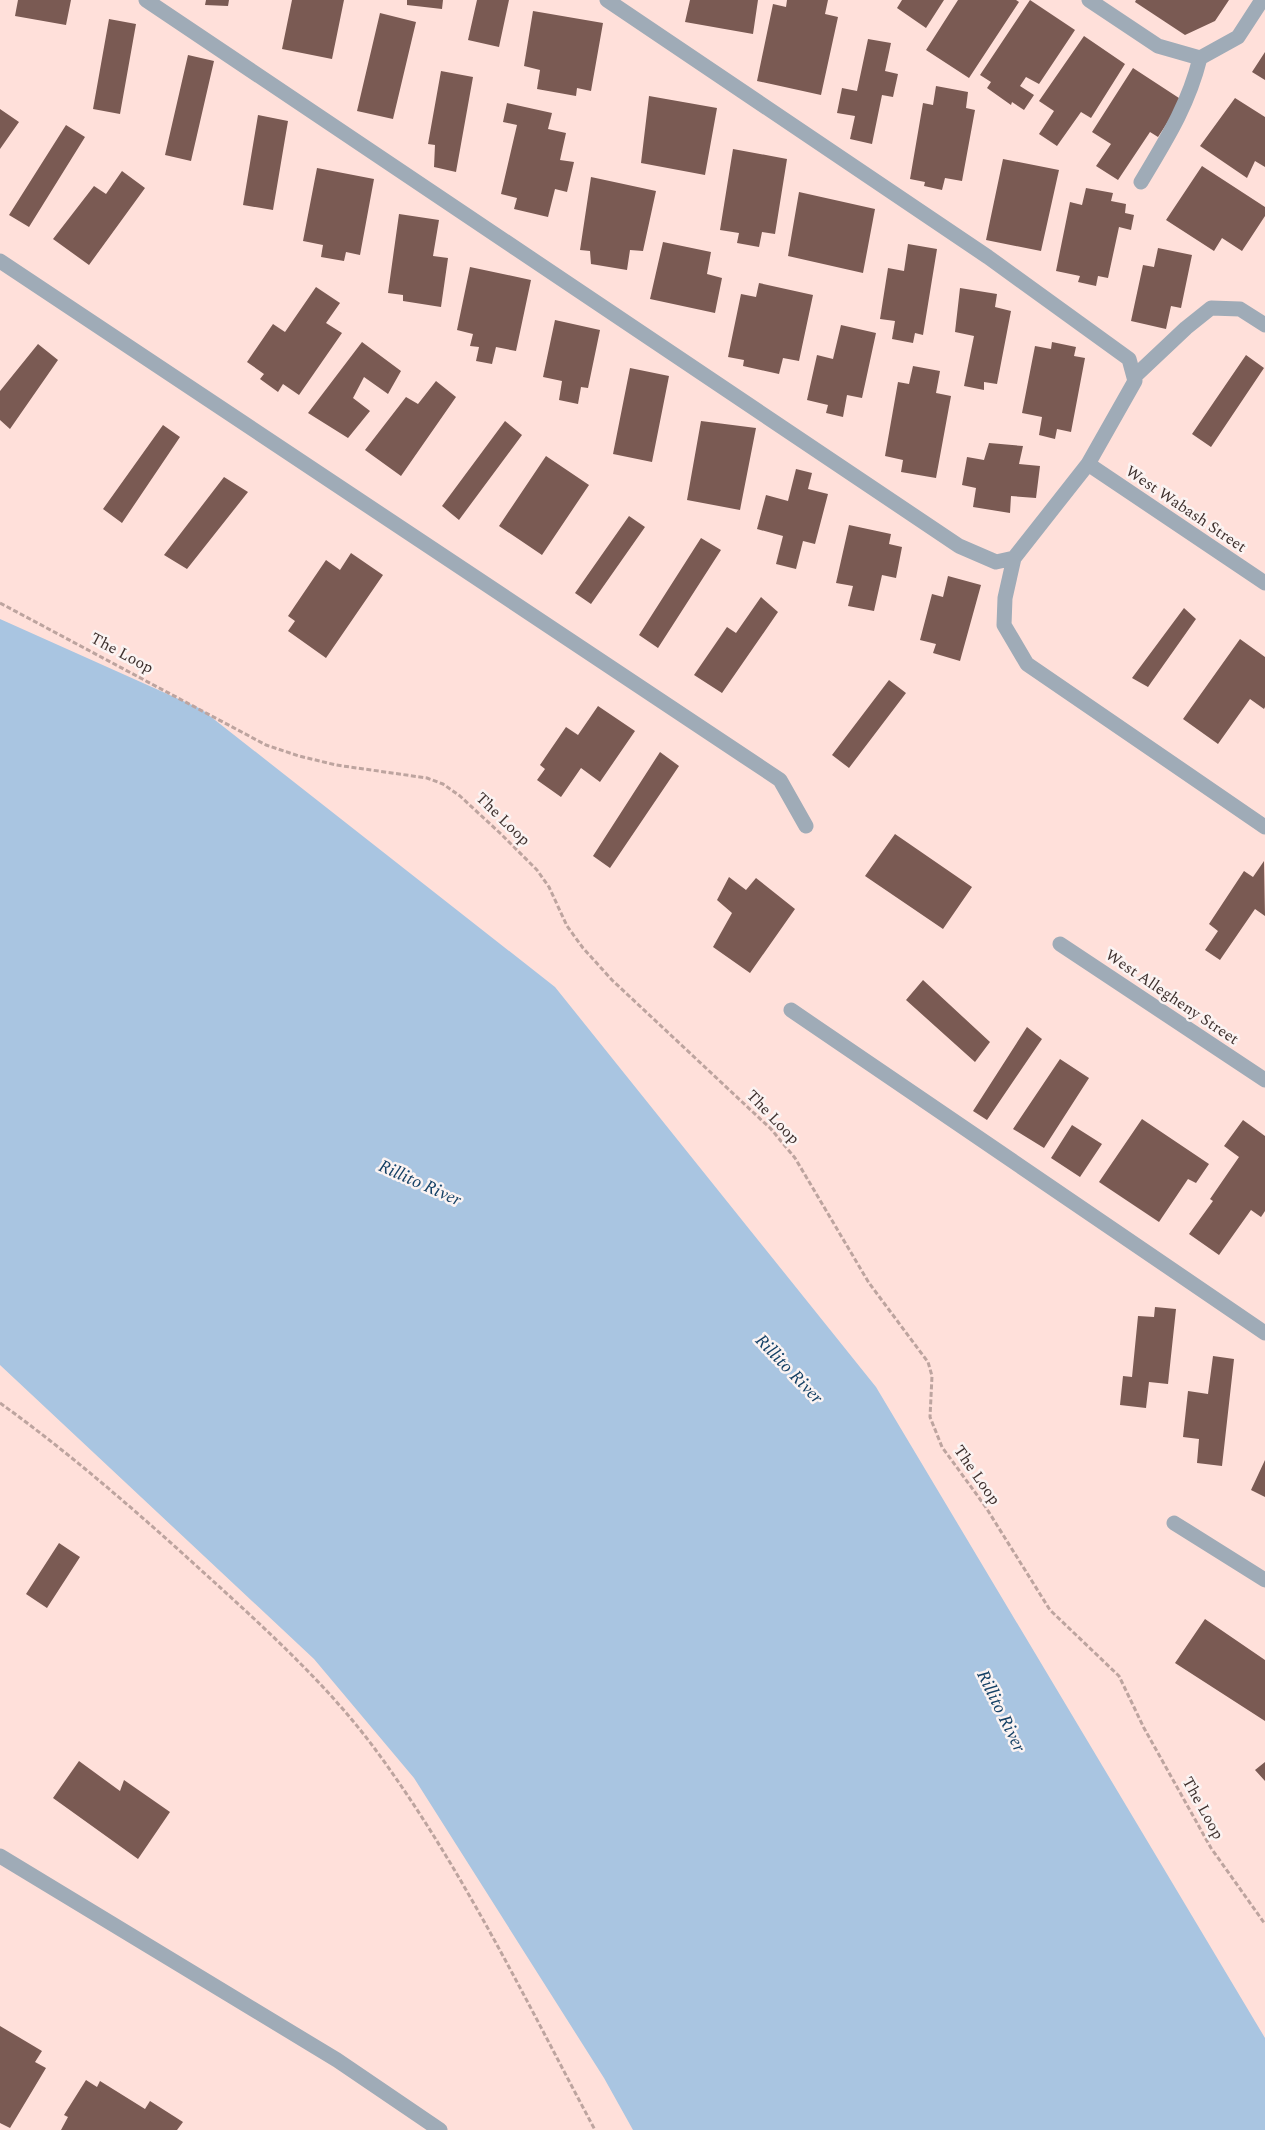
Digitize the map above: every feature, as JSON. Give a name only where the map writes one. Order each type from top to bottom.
[{"type":"street","points":[[146,0],[524,252],[959,546],[996,562],[1014,558]]},
{"type":"street","points":[[607,0],[988,257],[1129,358],[1135,381],[1088,464],[1014,558],[1005,598],[1004,625],[1027,664],[1265,827]]},
{"type":"street","points":[[1089,0],[1158,46],[1200,58],[1238,37],[1262,0]]},
{"type":"street","points":[[1141,182],[1180,118],[1194,81],[1200,58]]},
{"type":"street","points":[[0,261],[780,780],[806,826]]},
{"type":"street","points":[[1134,377],[1186,328],[1211,308],[1240,308],[1265,325]]},
{"type":"street","name":"West Wabash Street","points":[[1088,464],[1265,583]]},
{"type":"street","name":"West Allegheny Street","points":[[1060,944],[1265,1080]]},
{"type":"street","points":[[791,1010],[1265,1333]]},
{"type":"street","points":[[1174,1523],[1265,1580]]},
{"type":"street","points":[[0,1856],[337,2060],[440,2130]]},
{"type":"path","name":"The Loop","points":[[0,603],[266,745],[299,756],[336,765],[427,778],[443,784],[460,796],[537,870],[549,887],[567,926],[583,948],[624,993],[771,1129],[795,1158],[869,1283],[928,1362],[932,1376],[930,1417],[942,1447],[985,1506],[1050,1610],[1119,1676],[1144,1728],[1211,1848],[1265,1924]]},
{"type":"path","points":[[0,1403],[110,1490],[247,1612],[324,1689],[374,1748],[421,1814],[459,1876],[595,2130]]},
{"type":"water","name":"Rillito River","points":[[0,619],[201,709],[555,987],[876,1387],[1265,2038],[1265,2130],[633,2130],[604,2078],[414,1778],[314,1659],[0,1365]]},
{"type":"building","points":[[18,0],[71,0],[66,25],[15,16]]},
{"type":"building","points":[[206,0],[229,0],[228,6],[205,5]]},
{"type":"building","points":[[292,0],[344,0],[332,59],[282,49]]},
{"type":"building","points":[[407,0],[443,0],[442,9],[407,5]]},
{"type":"building","points":[[477,0],[509,0],[499,47],[468,40]]},
{"type":"building","points":[[690,0],[758,0],[753,34],[685,22]]},
{"type":"building","points":[[787,0],[828,0],[825,14],[838,17],[821,95],[757,81],[773,4],[786,7]]},
{"type":"building","points":[[902,0],[944,0],[926,28],[897,8]]},
{"type":"building","points":[[958,0],[1016,0],[1019,2],[969,78],[926,50]]},
{"type":"building","points":[[1030,0],[1075,30],[1039,84],[1026,77],[1020,86],[1034,95],[1024,110],[1012,102],[1011,105],[987,88],[991,82],[980,75]]},
{"type":"building","points":[[1136,0],[1229,0],[1215,21],[1185,35],[1135,2]]},
{"type":"building","points":[[533,11],[603,23],[591,91],[577,88],[576,96],[537,89],[540,70],[524,66]]},
{"type":"building","points":[[380,13],[416,22],[393,119],[357,111]]},
{"type":"building","points":[[109,19],[136,24],[120,114],[93,109]]},
{"type":"building","points":[[1084,36],[1125,64],[1091,118],[1081,112],[1057,146],[1039,134],[1054,111],[1039,101]]},
{"type":"building","points":[[868,39],[891,43],[885,71],[898,74],[893,97],[882,95],[872,144],[850,139],[855,116],[837,113],[842,88],[857,91]]},
{"type":"building","points":[[1265,52],[1265,80],[1252,72]]},
{"type":"building","points":[[188,55],[214,61],[191,161],[165,155]]},
{"type":"building","points":[[1133,68],[1182,100],[1158,137],[1150,132],[1118,180],[1096,166],[1111,144],[1092,132]]},
{"type":"building","points":[[441,71],[473,77],[456,172],[434,167],[435,145],[428,144]]},
{"type":"building","points":[[936,86],[968,92],[966,108],[975,110],[962,181],[945,178],[942,190],[924,186],[925,182],[910,179],[923,103],[933,105]]},
{"type":"building","points":[[649,96],[717,108],[705,175],[641,163]]},
{"type":"building","points":[[1235,98],[1265,117],[1265,167],[1255,161],[1247,178],[1200,146]]},
{"type":"building","points":[[507,103],[552,113],[548,129],[566,133],[560,160],[574,162],[567,192],[555,189],[548,217],[514,209],[517,198],[501,194],[517,125],[503,122]]},
{"type":"building","points":[[0,109],[19,122],[0,149]]},
{"type":"building","points":[[258,115],[288,121],[273,210],[243,205]]},
{"type":"building","points":[[66,125],[85,137],[29,227],[9,215]]},
{"type":"building","points":[[733,149],[787,159],[775,234],[762,232],[759,247],[737,243],[739,233],[720,230]]},
{"type":"building","points":[[1003,159],[1059,170],[1041,251],[986,240]]},
{"type":"building","points":[[1202,166],[1265,207],[1265,216],[1242,251],[1222,238],[1214,251],[1166,220]]},
{"type":"building","points":[[317,168],[374,179],[360,255],[346,252],[344,261],[321,257],[323,245],[303,241]]},
{"type":"building","points":[[122,171],[145,188],[89,265],[53,239],[94,186],[106,194]]},
{"type":"building","points":[[591,177],[656,191],[643,251],[630,250],[627,270],[591,264],[590,251],[580,250]]},
{"type":"building","points":[[1086,188],[1113,193],[1111,201],[1126,204],[1125,213],[1134,215],[1131,230],[1119,227],[1108,278],[1098,276],[1096,286],[1078,282],[1080,276],[1056,271],[1070,202],[1082,205]]},
{"type":"building","points":[[799,192],[875,209],[863,273],[788,256]]},
{"type":"building","points":[[399,214],[439,220],[433,256],[448,258],[441,307],[403,301],[403,295],[388,293]]},
{"type":"building","points":[[663,242],[711,252],[707,274],[722,278],[715,313],[650,299]]},
{"type":"building","points":[[908,244],[937,249],[923,335],[915,333],[913,343],[892,339],[895,321],[880,319],[888,268],[904,271]]},
{"type":"building","points":[[1158,248],[1192,255],[1181,308],[1171,306],[1166,329],[1131,321],[1143,265],[1154,267]]},
{"type":"building","points":[[470,267],[531,280],[516,351],[496,347],[492,364],[476,361],[479,347],[470,346],[473,334],[457,330]]},
{"type":"building","points":[[759,283],[813,295],[799,361],[783,358],[779,374],[743,366],[744,360],[728,357],[741,294],[756,297]]},
{"type":"building","points":[[316,287],[340,303],[326,323],[342,333],[299,395],[283,384],[278,392],[260,379],[264,374],[247,362],[273,324],[285,332]]},
{"type":"building","points":[[960,288],[997,294],[995,307],[1011,311],[997,384],[984,382],[984,390],[964,386],[974,336],[955,332]]},
{"type":"building","points":[[555,320],[600,330],[588,388],[581,387],[578,404],[559,400],[562,381],[543,377]]},
{"type":"building","points":[[841,325],[876,333],[862,398],[847,395],[843,417],[826,413],[828,405],[807,400],[817,355],[833,359]]},
{"type":"building","points":[[362,342],[401,371],[388,394],[364,377],[353,398],[370,411],[348,438],[308,413]]},
{"type":"building","points":[[1052,342],[1076,347],[1074,356],[1085,358],[1071,432],[1057,429],[1055,439],[1039,435],[1042,417],[1022,413],[1035,346],[1051,349]]},
{"type":"building","points":[[38,344],[58,360],[10,429],[0,420],[0,391]]},
{"type":"building","points":[[1246,355],[1264,368],[1211,447],[1192,434]]},
{"type":"building","points":[[913,366],[940,371],[936,393],[951,396],[936,478],[901,472],[903,460],[885,456],[898,382],[909,384]]},
{"type":"building","points":[[630,368],[669,376],[652,462],[613,454]]},
{"type":"building","points":[[436,381],[456,397],[401,476],[365,450],[406,397],[418,404]]},
{"type":"building","points":[[505,421],[522,435],[459,520],[442,506]]},
{"type":"building","points":[[701,421],[756,428],[740,510],[687,500]]},
{"type":"building","points":[[163,425],[180,437],[122,523],[103,509]]},
{"type":"building","points":[[989,443],[1023,446],[1019,464],[1040,466],[1036,498],[1011,496],[1010,513],[973,507],[976,488],[962,485],[967,457],[984,460]]},
{"type":"building","points":[[546,456],[589,485],[542,555],[499,526]]},
{"type":"building","points":[[796,469],[812,473],[808,489],[828,494],[815,544],[803,541],[796,569],[776,564],[783,536],[757,529],[766,495],[788,501]]},
{"type":"building","points":[[224,477],[248,492],[187,569],[164,555]]},
{"type":"building","points":[[629,516],[645,527],[591,604],[575,593]]},
{"type":"building","points":[[849,525],[891,534],[889,544],[902,547],[896,578],[882,575],[874,611],[848,606],[853,586],[836,583]]},
{"type":"building","points":[[701,538],[721,550],[658,648],[639,635]]},
{"type":"building","points":[[351,553],[383,575],[326,658],[288,631],[295,621],[288,616],[326,560],[340,570]]},
{"type":"building","points":[[948,576],[981,585],[960,661],[933,653],[936,644],[920,640],[932,594],[943,597]]},
{"type":"building","points":[[761,597],[778,612],[722,693],[694,675],[727,627],[736,633]]},
{"type":"building","points":[[1184,608],[1196,619],[1148,687],[1132,678]]},
{"type":"building","points":[[1240,639],[1265,657],[1265,707],[1264,709],[1250,699],[1218,744],[1183,719]]},
{"type":"building","points":[[889,680],[906,693],[849,768],[832,755]]},
{"type":"building","points":[[598,706],[635,731],[600,782],[581,768],[561,797],[537,780],[545,769],[540,765],[566,727],[578,735]]},
{"type":"building","points":[[660,752],[679,766],[610,868],[593,856]]},
{"type":"building","points":[[895,834],[972,887],[943,929],[865,876]]},
{"type":"building","points":[[1264,861],[1265,916],[1255,909],[1220,960],[1205,950],[1218,931],[1209,924],[1244,871],[1253,877]]},
{"type":"building","points":[[729,877],[746,890],[756,878],[795,909],[750,973],[713,947],[732,913],[717,900]]},
{"type":"building","points":[[923,980],[990,1042],[975,1062],[906,1000]]},
{"type":"building","points":[[1027,1027],[1042,1039],[987,1120],[973,1111]]},
{"type":"building","points":[[1060,1059],[1089,1078],[1044,1148],[1013,1129]]},
{"type":"building","points":[[1142,1119],[1209,1164],[1196,1183],[1188,1179],[1159,1222],[1099,1182]]},
{"type":"building","points":[[1243,1120],[1265,1136],[1265,1211],[1261,1217],[1251,1210],[1219,1255],[1189,1234],[1213,1201],[1210,1199],[1239,1157],[1224,1146]]},
{"type":"building","points":[[1072,1125],[1102,1144],[1080,1177],[1051,1158]]},
{"type":"building","points":[[1155,1307],[1176,1309],[1168,1384],[1149,1382],[1146,1408],[1120,1405],[1123,1376],[1132,1377],[1138,1316],[1154,1317]]},
{"type":"building","points":[[1213,1356],[1234,1359],[1222,1466],[1197,1463],[1199,1439],[1183,1437],[1188,1391],[1208,1394]]},
{"type":"building","points":[[1265,1460],[1265,1497],[1251,1490]]},
{"type":"building","points":[[59,1543],[80,1557],[47,1608],[26,1594]]},
{"type":"building","points":[[1205,1619],[1265,1660],[1265,1721],[1175,1663]]},
{"type":"building","points":[[79,1761],[120,1791],[124,1780],[170,1812],[138,1859],[53,1798]]},
{"type":"building","points":[[1265,1762],[1265,1781],[1255,1770]]},
{"type":"building","points":[[0,2026],[42,2051],[35,2062],[46,2068],[10,2128],[0,2123]]},
{"type":"building","points":[[86,2080],[97,2087],[100,2081],[145,2109],[150,2101],[183,2122],[177,2130],[61,2130],[68,2117],[64,2115]]}]
